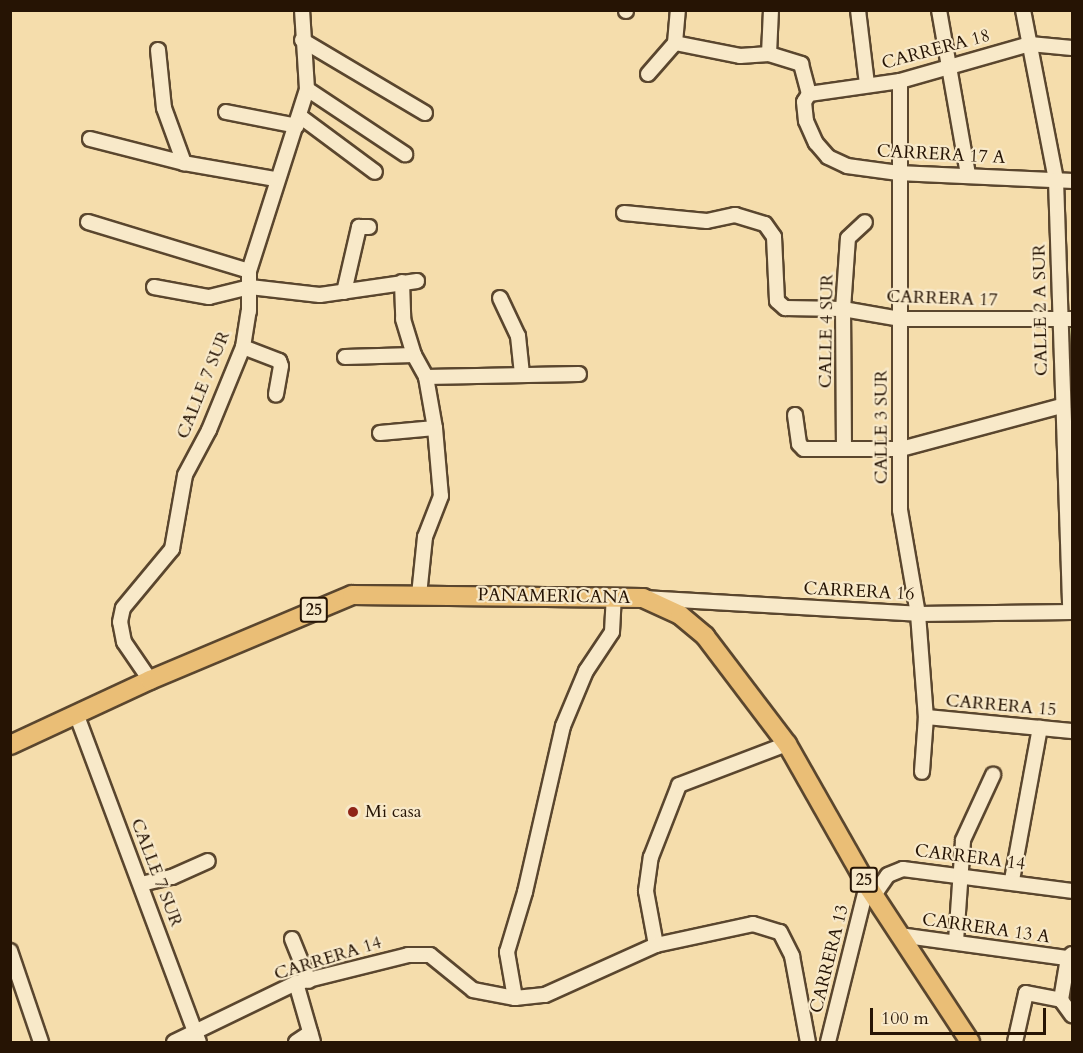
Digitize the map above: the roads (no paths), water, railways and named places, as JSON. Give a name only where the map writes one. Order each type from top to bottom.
[{"type":"main road","name":"PANAMERICANA","points":[[10,745],[78,716],[150,680],[352,595],[643,598],[680,615],[705,636],[787,744],[870,890],[970,1042]]},
{"type":"street","name":"CALLE 7 SUR","points":[[150,680],[124,642],[120,622],[123,608],[172,549],[186,475],[209,430],[243,347],[250,287],[249,271],[276,178],[299,121],[307,89],[302,40],[302,10]]},
{"type":"street","points":[[648,75],[675,43],[678,10]]},
{"type":"street","points":[[769,54],[771,10]]},
{"type":"street","points":[[858,10],[867,84]]},
{"type":"street","points":[[939,10],[969,175]]},
{"type":"street","name":"CALLE 2 A SUR","points":[[1023,10],[1056,180],[1066,319],[1061,406],[1071,612]]},
{"type":"street","points":[[302,40],[425,113]]},
{"type":"street","points":[[675,43],[740,56],[769,54],[801,64],[809,94]]},
{"type":"street","name":"CARRERA 18","points":[[809,94],[900,81],[949,65],[1030,44],[1072,48]]},
{"type":"street","points":[[158,50],[164,108],[184,163]]},
{"type":"street","name":"CALLE 3 SUR","points":[[900,81],[900,510],[918,614],[926,717],[922,772]]},
{"type":"street","points":[[307,89],[405,154]]},
{"type":"street","name":"CARRERA 17 A","points":[[809,94],[804,102],[806,121],[816,143],[828,157],[847,166],[899,173],[1072,181]]},
{"type":"street","points":[[226,112],[299,121],[375,172]]},
{"type":"street","points":[[90,139],[184,163],[276,178]]},
{"type":"street","name":"CARRERA 17","points":[[624,213],[707,221],[735,215],[765,224],[774,237],[777,302],[785,308],[843,309],[901,319],[1066,319]]},
{"type":"street","points":[[88,222],[249,271]]},
{"type":"street","name":"CALLE 4 SUR","points":[[844,449],[843,309],[848,238],[865,222]]},
{"type":"street","points":[[344,292],[364,227]]},
{"type":"street","points":[[154,288],[209,297],[250,287],[320,295],[417,281]]},
{"type":"street","points":[[402,282],[403,319],[414,355],[426,377],[435,428],[441,496],[425,537],[419,595]]},
{"type":"street","points":[[501,298],[518,336],[522,373]]},
{"type":"street","points":[[243,347],[279,361],[281,366],[276,395]]},
{"type":"street","points":[[345,357],[414,355]]},
{"type":"street","points":[[426,377],[522,373],[579,374]]},
{"type":"street","points":[[795,415],[799,444],[804,449],[901,449],[1061,406]]},
{"type":"street","points":[[380,433],[435,428]]},
{"type":"street","points":[[614,598],[612,632],[586,671],[557,749],[525,892],[507,952],[515,998],[545,995],[656,945],[753,924],[780,932],[792,956],[808,1042]]},
{"type":"street","name":"CARRERA 16","points":[[643,598],[918,614],[1071,612]]},
{"type":"street","name":"CALLE 7 SUR","points":[[78,716],[197,1036]]},
{"type":"street","name":"CARRERA 15","points":[[926,717],[1072,730]]},
{"type":"street","points":[[1012,880],[1040,728]]},
{"type":"street","points":[[656,945],[646,891],[651,857],[679,785],[787,744]]},
{"type":"street","points":[[956,941],[963,840],[993,775]]},
{"type":"street","points":[[141,884],[172,877],[208,861]]},
{"type":"street","name":"CARRERA 14","points":[[870,890],[894,871],[960,873],[1072,891]]},
{"type":"street","name":"CARRERA 13","points":[[828,1042],[870,890]]},
{"type":"street","name":"CARRERA 13 A","points":[[899,935],[1070,956]]},
{"type":"street","points":[[292,939],[303,982],[312,1038],[296,1042]]},
{"type":"street","points":[[10,951],[41,1042]]},
{"type":"street","name":"CARRERA 14","points":[[174,1042],[197,1036],[303,982],[408,955],[430,955],[472,990],[515,998]]},
{"type":"street","points":[[1061,1000],[1070,956]]},
{"type":"street","points":[[1015,1042],[1026,993],[1061,1000],[1072,1015]]},
{"type":"place","name":"Mi casa","points":[[353,812]]}]
